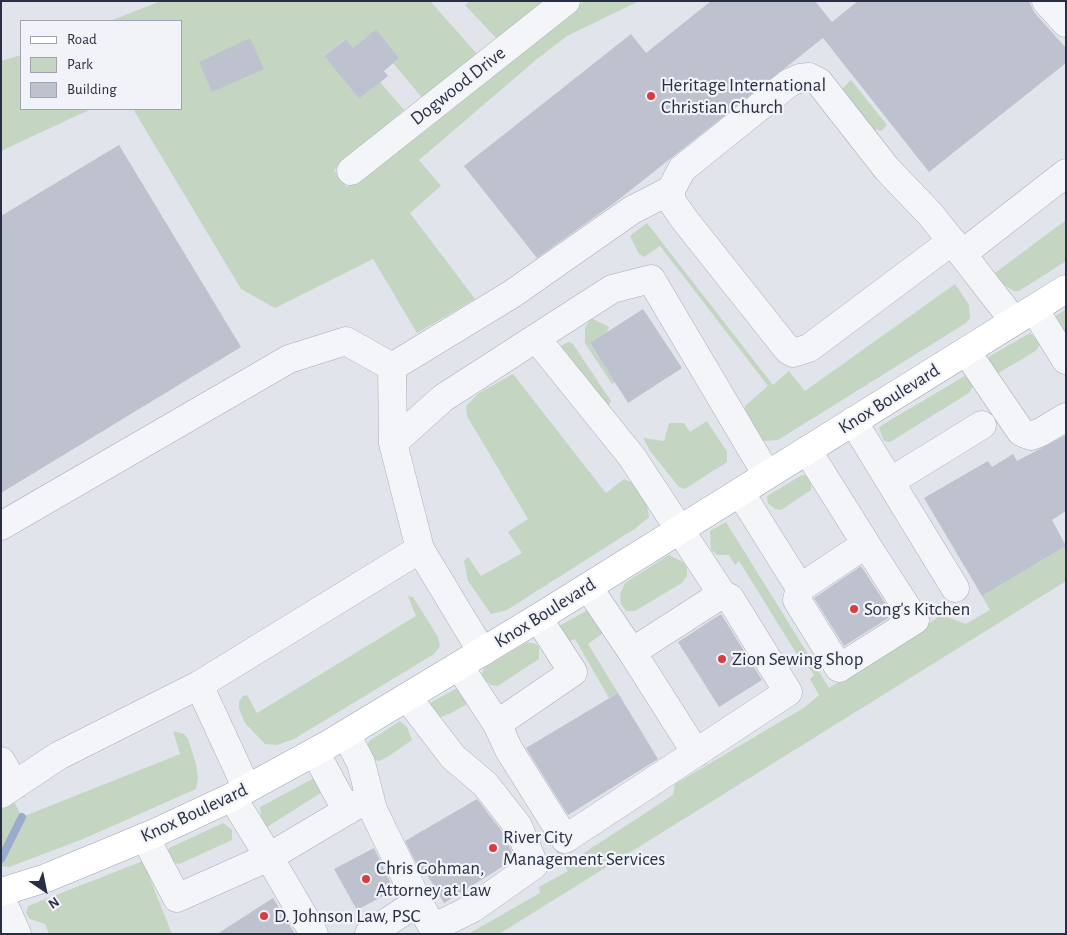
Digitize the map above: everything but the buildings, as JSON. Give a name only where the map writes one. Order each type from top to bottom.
[{"type":"main road","name":"Knox Boulevard","points":[[1,892],[46,878],[145,837],[240,793],[315,752],[538,618],[1066,289]]},
{"type":"street","name":"Dogwood Drive","points":[[351,171],[566,1]]},
{"type":"street","points":[[1046,1],[1066,23]]},
{"type":"street","points":[[1066,173],[957,247],[809,348],[793,353],[788,350],[671,200],[671,190],[682,169],[789,83],[800,78],[809,77],[820,82],[887,169],[930,214],[957,247],[1066,360]]},
{"type":"street","points":[[392,366],[512,294],[632,210],[671,190]]},
{"type":"street","points":[[393,443],[443,398],[612,289],[651,279],[767,476]]},
{"type":"street","points":[[392,366],[393,443],[420,549],[471,659],[509,750],[565,839],[788,692],[730,598],[722,594],[632,457],[536,338]]},
{"type":"street","points":[[1,526],[289,358],[346,341],[392,366]]},
{"type":"street","points":[[966,351],[1021,432],[1031,436],[1066,417]]},
{"type":"street","points":[[854,421],[955,588]]},
{"type":"street","points":[[891,481],[982,425]]},
{"type":"street","points":[[807,450],[915,620],[839,668],[797,600],[800,588],[866,544]]},
{"type":"street","points":[[740,492],[800,588]]},
{"type":"street","points":[[1,761],[8,790],[58,756],[199,685],[420,549]]},
{"type":"street","points":[[588,586],[696,753]]},
{"type":"street","points":[[632,652],[722,594]]},
{"type":"street","points":[[497,724],[572,672],[538,618]]},
{"type":"street","points":[[199,685],[240,793],[269,857],[314,934]]},
{"type":"street","points":[[315,752],[359,804],[373,810],[418,902],[433,928],[473,908],[534,865],[518,826],[485,784],[453,757],[407,697]]},
{"type":"street","points":[[346,734],[361,763],[359,804]]},
{"type":"street","points":[[145,837],[176,898],[269,857],[359,804]]},
{"type":"street","points":[[1,898],[17,934]]},
{"type":"street","points":[[369,934],[418,902]]},
{"type":"green space","points":[[161,1],[430,1],[478,55],[423,99],[393,63],[399,58],[376,29],[353,48],[345,39],[324,56],[359,99],[380,82],[404,110],[334,170],[347,187],[584,1],[639,1],[567,36],[537,59],[419,160],[441,186],[410,213],[475,299],[417,333],[373,259],[275,308],[241,289],[134,110],[182,110],[182,20],[113,20]]},
{"type":"green space","points":[[470,1],[546,1],[499,41],[465,5]]},
{"type":"green space","points":[[20,55],[20,110],[89,110],[1,151],[1,61]]},
{"type":"green space","points":[[851,80],[887,125],[881,131],[873,129],[842,89]]},
{"type":"green space","points":[[1066,220],[1066,261],[1019,291],[1014,291],[1004,285],[995,273]]},
{"type":"green space","points":[[647,223],[773,385],[789,371],[805,391],[955,284],[969,305],[970,318],[966,323],[778,440],[764,441],[757,435],[745,415],[745,406],[768,386],[660,246],[644,257],[639,254],[630,236]]},
{"type":"green space","points":[[1066,309],[1066,331],[1062,332],[1053,318]]},
{"type":"green space","points":[[591,318],[609,327],[607,332],[590,344],[615,382],[612,384],[585,343],[585,328]]},
{"type":"green space","points":[[1030,333],[1040,343],[1037,350],[997,374],[987,360],[990,356]]},
{"type":"green space","points":[[568,342],[573,344],[611,401],[608,406],[561,350],[561,346]]},
{"type":"green space","points":[[513,374],[606,493],[624,479],[631,482],[646,499],[649,517],[636,528],[507,610],[491,614],[468,581],[464,561],[468,557],[481,576],[522,553],[508,532],[528,519],[467,416],[466,406],[479,393]]},
{"type":"green space","points":[[968,374],[975,383],[969,393],[890,442],[884,441],[879,428],[882,425]]},
{"type":"green space","points":[[707,421],[727,452],[727,462],[685,489],[679,487],[650,451],[643,438],[664,441],[669,423],[684,423],[690,432]]},
{"type":"green space","points":[[802,475],[808,476],[811,480],[811,490],[781,510],[775,509],[768,503],[767,496]]},
{"type":"green space","points":[[726,522],[829,688],[937,618],[941,609],[950,618],[966,624],[990,610],[982,596],[1066,546],[1066,581],[499,934],[468,934],[540,893],[539,887],[568,871],[469,703],[436,719],[429,709],[430,703],[459,687],[570,862],[673,795],[675,784],[805,707],[819,695],[810,679],[814,675],[808,666],[803,664],[739,561],[735,565],[729,555],[717,555],[711,550],[710,531]]},
{"type":"green space","points":[[669,555],[683,562],[687,568],[687,576],[682,583],[635,611],[626,611],[621,604],[620,594],[625,583]]},
{"type":"green space","points":[[408,596],[413,597],[438,637],[440,646],[434,654],[294,739],[277,745],[265,744],[245,723],[239,708],[239,701],[243,696],[247,695],[257,713],[416,616]]},
{"type":"green space","points":[[586,611],[592,615],[603,633],[588,644],[618,693],[609,698],[575,639],[568,642],[559,626]]},
{"type":"green space","points":[[527,642],[536,644],[539,647],[539,659],[498,686],[491,685],[485,680],[482,674],[484,668]]},
{"type":"green space","points":[[400,721],[407,727],[412,740],[389,756],[379,761],[375,760],[367,748],[369,741]]},
{"type":"green space","points":[[173,731],[184,734],[188,739],[196,764],[198,778],[196,789],[83,839],[9,867],[1,866],[1,803],[13,800],[22,817],[180,754]]},
{"type":"green space","points":[[316,777],[327,789],[267,827],[261,816],[260,807]]},
{"type":"green space","points":[[223,823],[232,830],[232,840],[179,864],[173,863],[167,852],[169,848]]},
{"type":"green space","points":[[143,861],[172,934],[49,934],[45,924],[30,919],[26,913],[28,906]]},
{"type":"waterway","points":[[1,859],[22,817]]},
{"type":"place","name":"Heritage International Christian Church","points":[[651,96]]},
{"type":"place","name":"Song's Kitchen","points":[[854,609]]},
{"type":"place","name":"Zion Sewing Shop","points":[[722,659]]},
{"type":"place","name":"River City Management Services","points":[[493,848]]},
{"type":"place","name":"Chris Gohman, Attorney at Law","points":[[366,879]]},
{"type":"place","name":"D. Johnson Law, PSC","points":[[264,916]]}]
